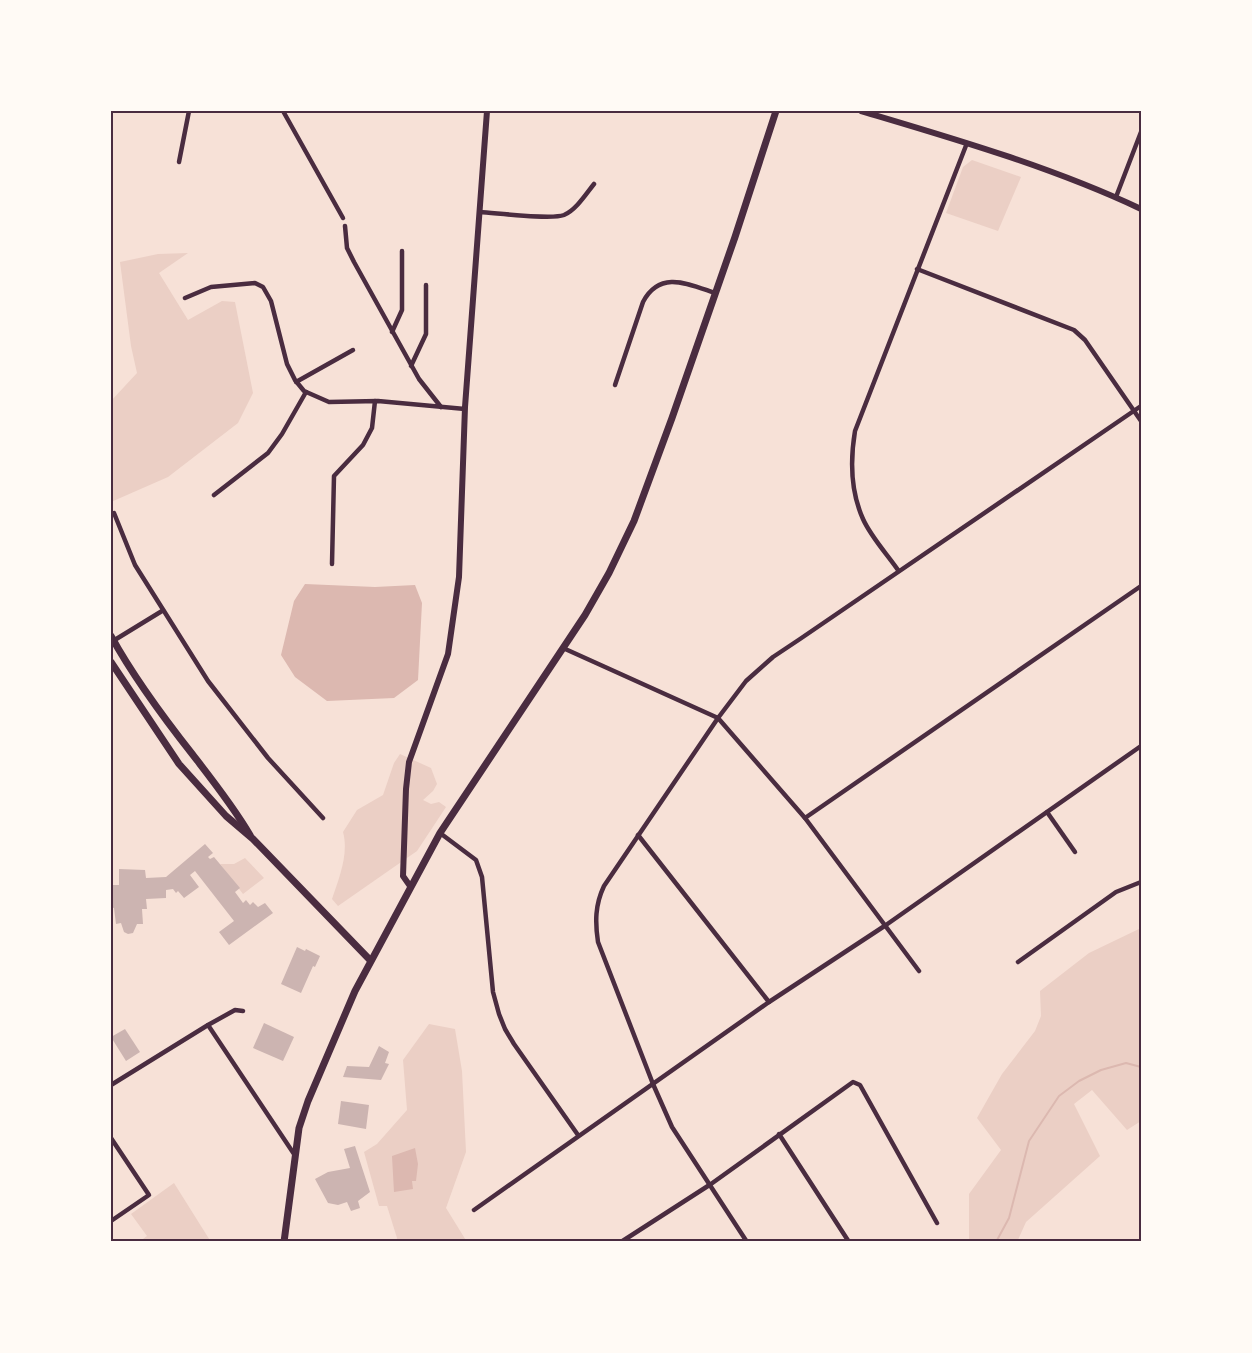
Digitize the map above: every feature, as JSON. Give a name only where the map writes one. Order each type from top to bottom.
[{"type":"main road","points":[[410,886],[403,876],[409,762],[448,654],[459,577],[465,409],[488,111]]},
{"type":"main road","points":[[284,1242],[299,1128],[308,1101],[355,991],[440,833],[585,615],[609,573],[634,521],[715,293],[776,111]]},
{"type":"main road","points":[[861,111],[967,143],[1116,197],[1141,209]]},
{"type":"main road","points":[[112,639],[164,718],[235,808],[253,839]]},
{"type":"main road","points":[[111,662],[179,764],[226,816],[253,839],[370,960]]},
{"type":"street","points":[[179,162],[189,111]]},
{"type":"street","points":[[283,111],[343,218]]},
{"type":"street","points":[[1116,197],[1139,144],[1141,132]]},
{"type":"street","points":[[898,570],[863,521],[855,498],[851,459],[855,431],[967,143]]},
{"type":"street","points":[[480,212],[537,216],[564,215],[594,184]]},
{"type":"street","points":[[345,226],[347,248],[354,262],[411,366],[441,407]]},
{"type":"street","points":[[392,332],[402,310],[402,251]]},
{"type":"street","points":[[917,269],[1074,330],[1084,340],[1141,422]]},
{"type":"street","points":[[615,385],[648,292],[657,286],[680,281],[715,293]]},
{"type":"street","points":[[185,298],[212,287],[255,283],[263,287],[271,301],[287,364],[296,382],[306,392],[329,402],[375,401],[465,409]]},
{"type":"street","points":[[411,366],[426,334],[426,285]]},
{"type":"street","points":[[296,382],[353,350]]},
{"type":"street","points":[[214,495],[268,453],[282,434],[306,392]]},
{"type":"street","points":[[332,564],[334,476],[363,445],[372,428],[375,401]]},
{"type":"street","points":[[747,1242],[672,1127],[653,1084],[598,942],[595,924],[597,899],[638,835],[746,681],[773,657],[1141,406]]},
{"type":"street","points":[[114,513],[135,565],[208,681],[268,758],[323,818]]},
{"type":"street","points":[[805,818],[1141,586]]},
{"type":"street","points":[[112,639],[162,611]]},
{"type":"street","points":[[563,648],[718,718],[805,818],[920,971]]},
{"type":"street","points":[[474,1210],[769,1002],[886,925],[1141,746]]},
{"type":"street","points":[[1047,812],[1075,852]]},
{"type":"street","points":[[440,833],[476,860],[482,877],[494,992],[505,1029],[578,1136]]},
{"type":"street","points":[[638,835],[769,1002]]},
{"type":"street","points":[[1018,962],[1116,892],[1141,882]]},
{"type":"street","points":[[111,1085],[208,1025],[235,1010],[243,1011]]},
{"type":"street","points":[[208,1025],[294,1154]]},
{"type":"street","points":[[621,1242],[711,1184],[853,1082],[860,1085],[937,1223]]},
{"type":"street","points":[[779,1134],[849,1242]]},
{"type":"street","points":[[111,1138],[149,1195],[111,1221]]},
{"type":"shaded area","points":[[972,160],[1021,177],[998,231],[946,213],[963,167]]},
{"type":"shaded area","points":[[188,253],[159,273],[188,320],[222,301],[235,302],[253,393],[238,423],[168,477],[111,502],[111,401],[137,373],[131,346],[120,262],[158,254]]},
{"type":"shaded area","points":[[305,584],[375,587],[415,585],[422,603],[418,680],[394,698],[327,701],[295,677],[281,655],[294,601]]},
{"type":"shaded area","points":[[400,754],[431,768],[437,784],[423,800],[431,804],[439,802],[446,807],[417,851],[338,906],[332,899],[344,857],[343,832],[357,810],[383,795],[394,763]]},
{"type":"shaded area","points":[[245,858],[264,878],[243,894],[220,864],[234,864]]},
{"type":"shaded area","points":[[1141,928],[1141,1121],[1127,1130],[1092,1090],[1074,1104],[1100,1156],[1026,1222],[1017,1242],[969,1242],[969,1194],[1001,1150],[977,1118],[1002,1074],[1035,1031],[1041,1016],[1040,991],[1089,953]]},
{"type":"shaded area","points":[[429,1024],[455,1029],[462,1071],[466,1152],[446,1208],[467,1242],[396,1242],[397,1238],[387,1206],[379,1206],[364,1152],[377,1144],[407,1110],[403,1060]]},
{"type":"shaded area","points":[[415,1148],[418,1164],[416,1181],[412,1181],[413,1189],[394,1192],[392,1156]]},
{"type":"shaded area","points":[[174,1183],[211,1242],[139,1242],[147,1236],[131,1214]]},
{"type":"building","points":[[205,844],[213,853],[208,857],[210,859],[214,857],[240,888],[235,892],[243,903],[246,900],[250,905],[253,902],[258,907],[265,903],[273,913],[229,945],[219,932],[234,921],[195,871],[190,875],[199,887],[184,898],[173,889],[166,890],[166,898],[146,899],[147,909],[142,909],[143,924],[137,924],[133,933],[124,932],[121,923],[116,924],[114,908],[111,907],[111,885],[119,885],[119,869],[145,870],[146,878],[166,877]]},
{"type":"building","points":[[297,947],[320,956],[301,993],[281,984]]},
{"type":"building","points":[[264,1023],[294,1037],[283,1061],[253,1048]]},
{"type":"building","points":[[125,1029],[140,1052],[126,1061],[111,1037]]},
{"type":"building","points":[[379,1046],[389,1052],[385,1063],[389,1064],[381,1080],[343,1077],[347,1066],[369,1067]]},
{"type":"building","points":[[341,1101],[369,1105],[366,1129],[338,1124]]},
{"type":"building","points":[[355,1146],[370,1192],[358,1201],[360,1208],[351,1211],[347,1202],[338,1205],[328,1203],[315,1179],[328,1172],[350,1168],[344,1149]]},
{"type":"waterway","points":[[996,1242],[1009,1218],[1029,1141],[1059,1096],[1079,1081],[1101,1070],[1126,1063],[1141,1067]]}]
